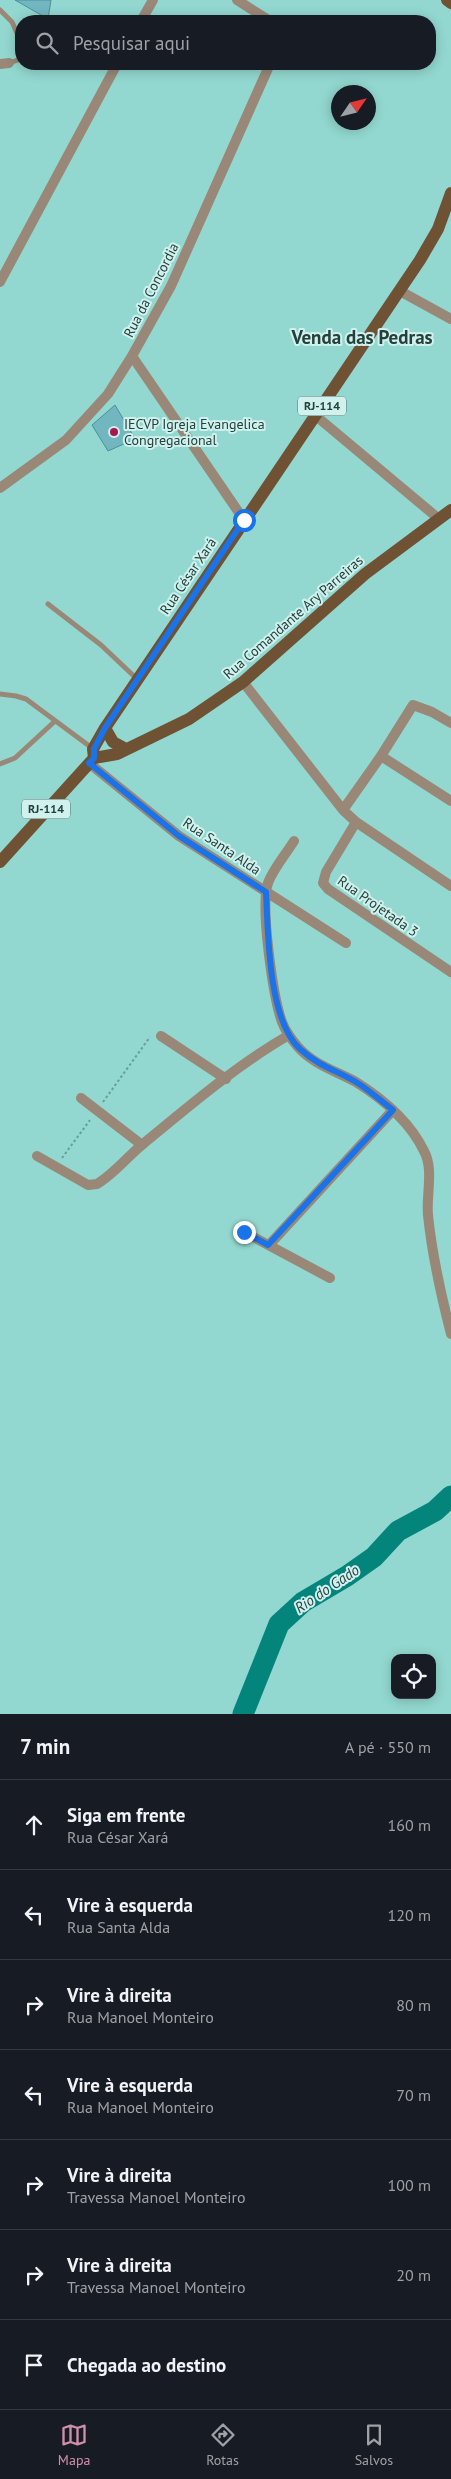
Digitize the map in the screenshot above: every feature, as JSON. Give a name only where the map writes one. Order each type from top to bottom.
[{"type":"main road","points":[[447,0],[451,3]]},
{"type":"main road","name":"Rua César Xará","points":[[0,862],[92,757],[105,728],[137,679],[400,291],[438,229],[451,193]]},
{"type":"main road","name":"Rua Comandante Ary Parreiras","points":[[92,757],[126,750],[189,718],[243,682],[365,574],[451,510]]},
{"type":"main road","points":[[105,728],[113,742],[126,750]]},
{"type":"street","points":[[144,15],[153,0]]},
{"type":"street","points":[[237,0],[261,15]]},
{"type":"street","points":[[0,282],[114,70]]},
{"type":"street","name":"Rua da Concordia","points":[[0,488],[66,440],[108,394],[132,356],[171,286],[267,70]]},
{"type":"street","points":[[400,291],[451,319]]},
{"type":"street","points":[[132,356],[244,520]]},
{"type":"street","points":[[316,416],[438,519]]},
{"type":"street","points":[[243,682],[343,810],[356,822],[451,886]]},
{"type":"street","points":[[343,810],[381,756],[413,705],[449,719]]},
{"type":"street","points":[[381,756],[451,802]]},
{"type":"street","name":"Rua Santa Alda","points":[[92,757],[179,836],[346,943]]},
{"type":"street","name":"Rua Projetada 3","points":[[356,822],[326,872],[323,883],[328,889],[451,972]]},
{"type":"street","points":[[294,842],[268,881],[266,892],[268,944],[282,1023],[298,1048],[312,1059],[328,1070],[356,1082],[393,1110],[417,1138],[426,1154],[428,1214],[442,1298],[451,1334]]},
{"type":"street","points":[[37,1156],[92,1186],[102,1181],[142,1145],[226,1078],[289,1035]]},
{"type":"street","points":[[161,1036],[226,1078]]},
{"type":"street","points":[[81,1098],[142,1145]]},
{"type":"street","points":[[268,1245],[393,1110]]},
{"type":"street","points":[[244,1232],[330,1278]]},
{"type":"lane","points":[[0,10],[12,22],[15,29]]},
{"type":"lane","points":[[48,604],[101,646],[137,679]]},
{"type":"lane","points":[[0,694],[26,699],[92,757]]},
{"type":"lane","points":[[0,764],[16,758],[54,722]]},
{"type":"path","points":[[56,1166],[148,1039],[154,1036],[161,1036]]},
{"type":"building","points":[[15,0],[51,0],[49,15],[41,15]]},
{"type":"building","name":"IECVP Igreja Evangelica Congregacional","points":[[115,405],[135,439],[108,451],[92,425]]},
{"type":"waterway","name":"Rio do Gado","points":[[243,1714],[279,1624],[303,1602],[347,1576],[374,1557],[398,1531],[435,1511],[451,1496]]},
{"type":"place","name":"IECVP Igreja Evangelica Congregacional","points":[[114,432]]},
{"type":"district","name":"Venda das Pedras","points":[[362,337]]},
{"type":"route","points":[[244,520],[105,728],[94,749],[94,758],[89,763],[179,836],[266,892],[268,944],[277,1004],[282,1023],[298,1048],[312,1059],[328,1070],[356,1082],[393,1110],[268,1245],[244,1232]]}]
